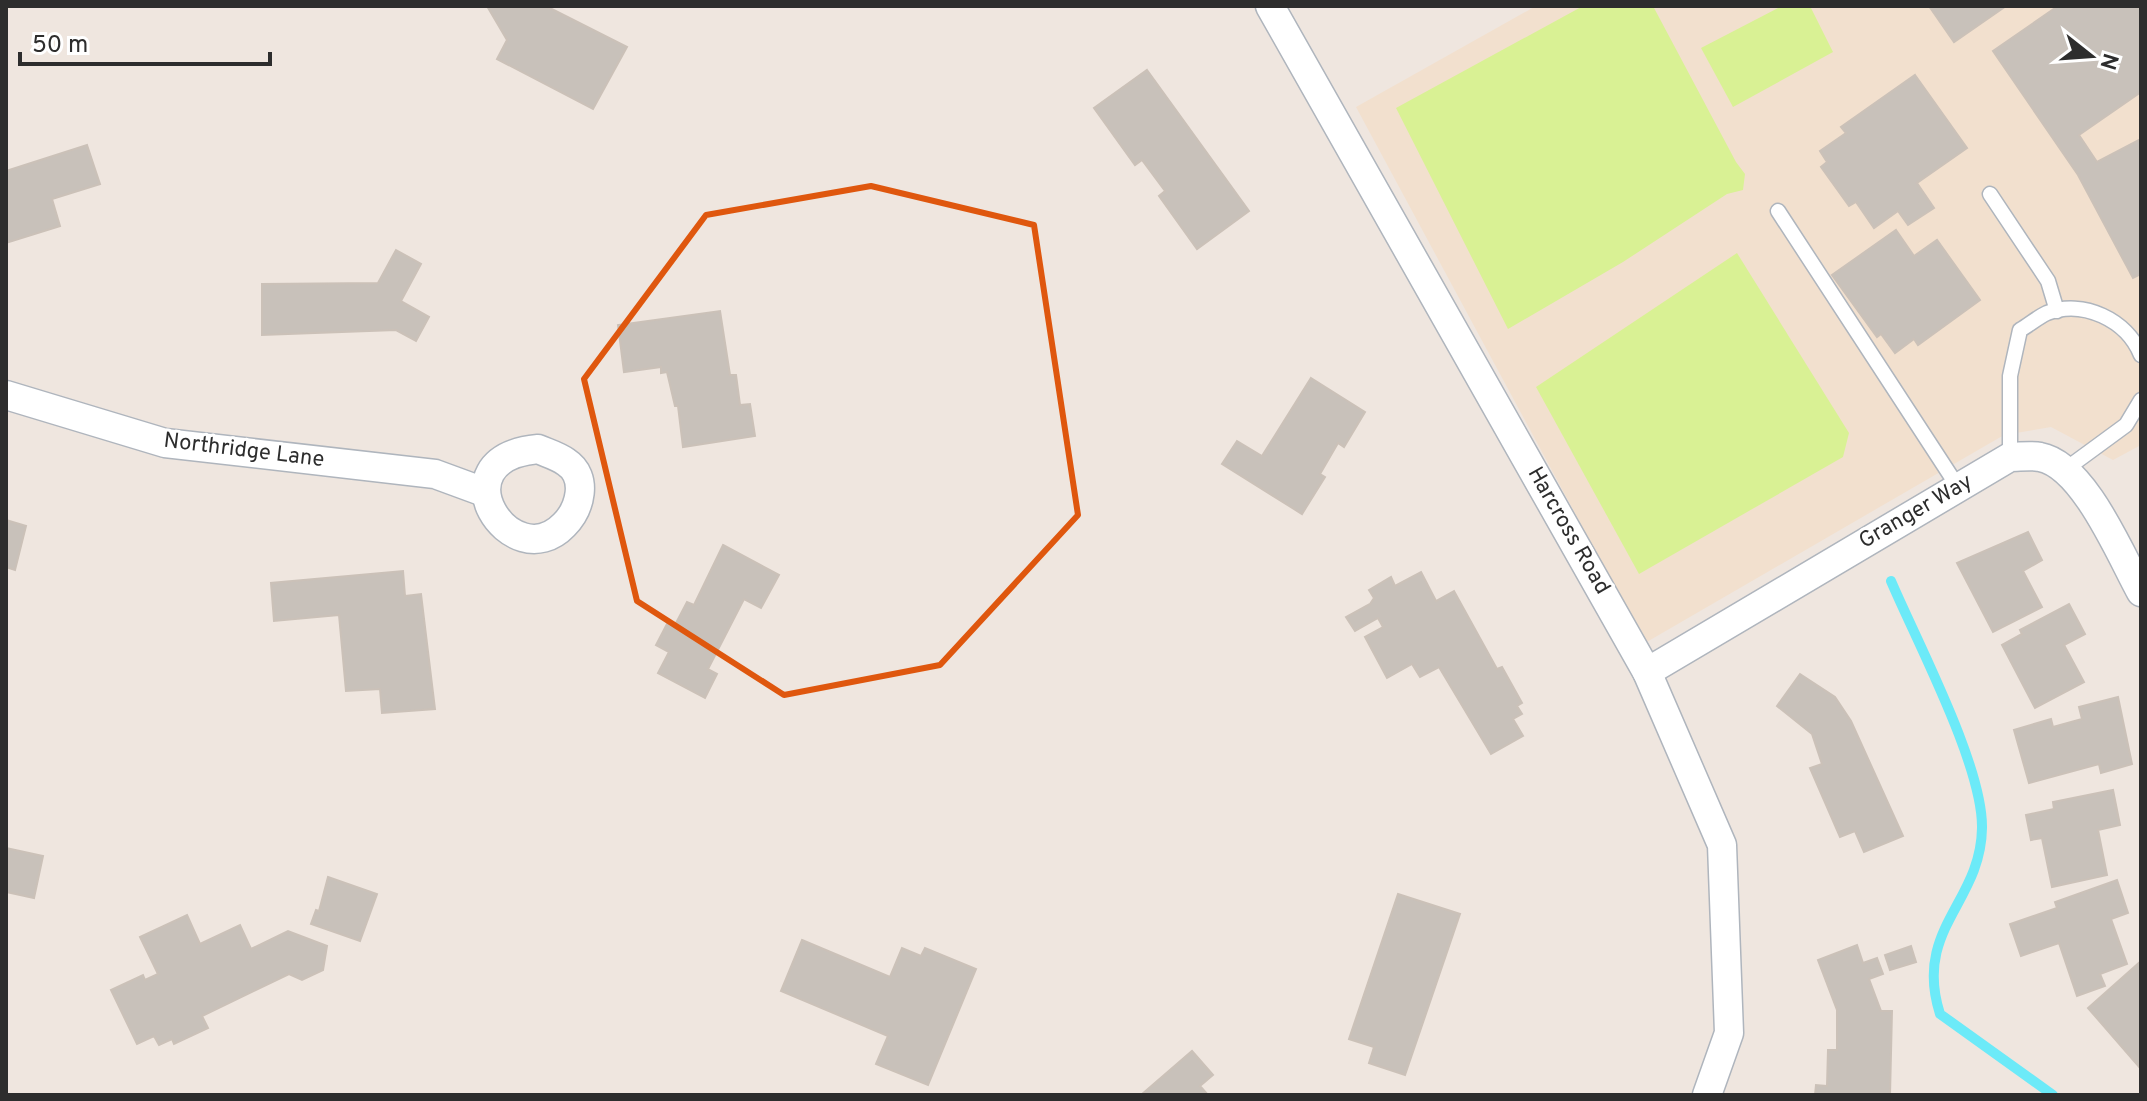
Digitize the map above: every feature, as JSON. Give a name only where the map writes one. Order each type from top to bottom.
[{"type":"street","name":"Harcross Road","points":[[1270,6],[1647,672],[1722,845],[1729,1033],[1707,1095]]},
{"type":"street","name":"Northridge Lane","points":[[6,395],[165,443],[435,474],[484,492]]},
{"type":"street","name":"Granger Way","points":[[1647,672],[2010,457]]},
{"type":"street","points":[[2010,457],[2042,457],[2066,469],[2083,489],[2141,592]]},
{"type":"lane","points":[[1990,194],[2048,281],[2057,311]]},
{"type":"lane","points":[[1778,211],[1958,487]]},
{"type":"lane","points":[[2010,457],[2010,376],[2020,330],[2047,313],[2075,308],[2103,315],[2123,328],[2141,355]]},
{"type":"lane","points":[[2066,469],[2126,425],[2141,400]]},
{"type":"highlighted area","points":[[871,186],[1034,225],[1078,515],[940,665],[784,695],[637,601],[584,379],[706,215]]},
{"type":"shaded area","points":[[1536,6],[2141,6],[2141,445],[2113,460],[2051,427],[2004,435],[1645,643],[1356,107]]},
{"type":"green space","points":[[1583,6],[1653,6],[1745,174],[1743,190],[1727,194],[1623,262],[1508,329],[1396,108]]},
{"type":"green space","points":[[1782,6],[1810,6],[1833,52],[1733,107],[1701,48]]},
{"type":"green space","points":[[1737,253],[1849,433],[1843,457],[1639,574],[1536,387]]},
{"type":"building","points":[[487,6],[546,6],[627,47],[593,109],[497,59],[507,40]]},
{"type":"building","points":[[1929,6],[2006,6],[1954,42]]},
{"type":"building","points":[[2058,6],[2141,6],[2141,92],[2079,135],[2097,162],[2141,139],[2141,274],[2133,278],[2078,175],[1993,51]]},
{"type":"building","points":[[1147,70],[1249,211],[1197,249],[1159,196],[1165,191],[1142,160],[1135,165],[1094,108]]},
{"type":"building","points":[[1915,75],[1967,148],[1917,183],[1934,208],[1908,225],[1898,211],[1874,228],[1856,202],[1849,206],[1821,167],[1827,162],[1820,151],[1846,133],[1841,127]]},
{"type":"building","points":[[87,145],[100,184],[52,199],[60,226],[6,243],[6,171]]},
{"type":"building","points":[[1896,230],[1914,256],[1937,240],[1980,300],[1918,345],[1914,339],[1895,353],[1881,334],[1877,337],[1832,275]]},
{"type":"building","points":[[396,250],[421,264],[401,301],[429,317],[416,341],[396,330],[262,335],[262,284],[378,283]]},
{"type":"building","points":[[720,311],[730,375],[736,375],[740,405],[750,404],[755,436],[683,447],[678,406],[675,406],[667,372],[661,373],[661,367],[624,372],[618,325]]},
{"type":"building","points":[[1311,378],[1365,412],[1344,447],[1338,443],[1320,474],[1325,477],[1302,514],[1222,464],[1237,441],[1262,456]]},
{"type":"building","points":[[6,520],[26,526],[15,570],[6,567]]},
{"type":"building","points":[[2028,532],[2042,560],[2023,571],[2042,607],[1993,632],[1957,563]]},
{"type":"building","points":[[723,545],[779,575],[761,608],[744,599],[708,669],[717,674],[705,698],[658,673],[669,652],[656,645],[668,622],[675,625],[687,602],[694,605]]},
{"type":"building","points":[[403,571],[405,596],[421,594],[435,709],[382,713],[380,689],[346,691],[339,615],[274,621],[271,583]]},
{"type":"building","points":[[1421,572],[1436,601],[1454,591],[1497,669],[1502,667],[1522,703],[1517,706],[1522,714],[1513,719],[1523,736],[1491,754],[1439,667],[1420,677],[1412,664],[1387,678],[1365,637],[1383,627],[1378,618],[1355,631],[1346,617],[1370,604],[1374,598],[1369,590],[1391,577],[1395,586]]},
{"type":"building","points":[[2069,604],[2085,634],[2064,645],[2084,682],[2035,708],[2002,645],[2022,634],[2020,630]]},
{"type":"building","points":[[1800,674],[1835,697],[1851,721],[1903,836],[1864,852],[1855,831],[1840,837],[1810,768],[1822,764],[1812,734],[1777,706]]},
{"type":"building","points":[[2118,697],[2132,764],[2101,773],[2099,764],[2029,783],[2014,730],[2051,719],[2053,727],[2082,719],[2079,707]]},
{"type":"building","points":[[2113,790],[2120,825],[2098,830],[2107,875],[2052,887],[2042,838],[2031,840],[2026,815],[2054,809],[2053,802]]},
{"type":"building","points":[[6,848],[43,856],[34,898],[6,892]]},
{"type":"building","points":[[328,877],[377,894],[360,941],[311,924],[316,910],[319,911]]},
{"type":"building","points":[[2117,880],[2128,913],[2111,919],[2127,964],[2100,974],[2105,986],[2077,996],[2059,943],[2021,956],[2010,924],[2057,908],[2055,902]]},
{"type":"building","points":[[1398,894],[1460,914],[1405,1075],[1369,1063],[1374,1047],[1349,1039]]},
{"type":"building","points":[[187,915],[200,944],[240,925],[251,949],[288,931],[327,946],[323,970],[302,980],[289,974],[202,1016],[208,1028],[174,1044],[172,1039],[159,1045],[154,1036],[137,1044],[111,990],[143,975],[145,980],[158,974],[140,937]]},
{"type":"building","points":[[802,940],[890,977],[902,948],[921,956],[925,948],[976,969],[928,1085],[876,1064],[888,1036],[781,991]]},
{"type":"building","points":[[1857,945],[1863,963],[1877,958],[1883,974],[1869,979],[1881,1011],[1892,1011],[1890,1095],[1815,1095],[1816,1085],[1827,1086],[1828,1050],[1837,1050],[1837,1010],[1818,960]]},
{"type":"building","points":[[1911,946],[1916,962],[1890,970],[1885,955]]},
{"type":"building","points":[[2141,961],[2141,1069],[2088,1008]]},
{"type":"building","points":[[1192,1051],[1213,1075],[1200,1086],[1208,1095],[1141,1095]]},
{"type":"waterway","points":[[1891,581],[1961,739],[1972,772],[1982,828],[1979,854],[1971,877],[1950,917],[1935,960],[1934,985],[1940,1014],[2053,1095]]}]
